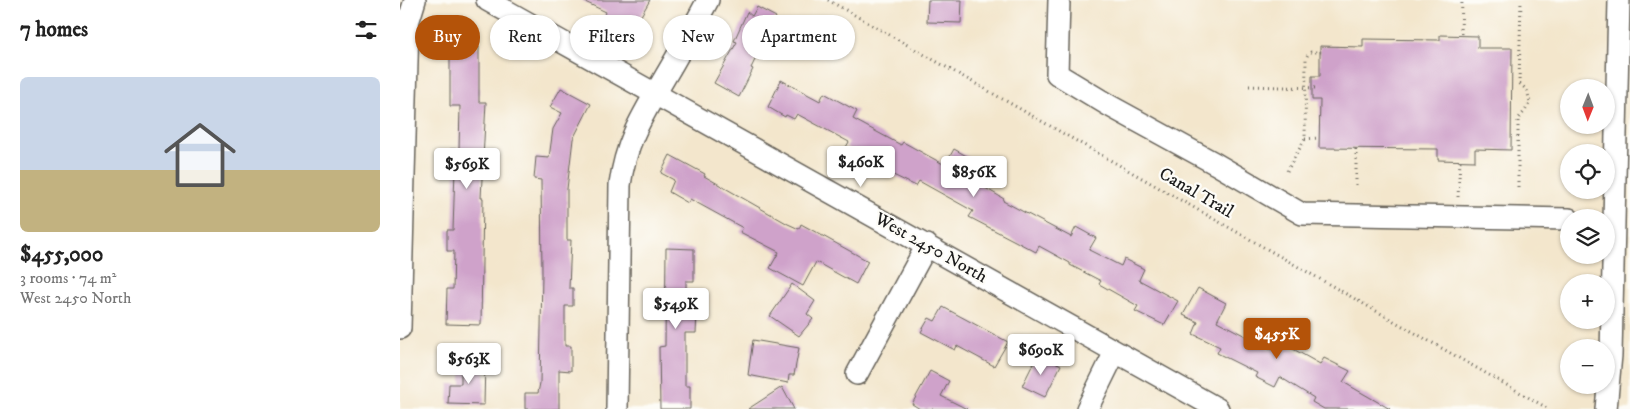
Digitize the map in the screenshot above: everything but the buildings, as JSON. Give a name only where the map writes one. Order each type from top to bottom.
[{"type":"street","points":[[400,328],[408,23],[415,0]]},
{"type":"street","name":"West 2450 North","points":[[487,0],[1218,409]]},
{"type":"street","points":[[617,409],[620,185],[623,165],[630,142],[654,94],[666,77],[708,0]]},
{"type":"street","points":[[1059,0],[1057,74],[1302,214],[1560,219]]},
{"type":"street","points":[[1610,209],[1619,0]]},
{"type":"street","points":[[857,374],[927,245]]},
{"type":"street","points":[[1609,408],[1611,354],[1610,264]]},
{"type":"street","points":[[1087,409],[1115,352]]},
{"type":"path","name":"Canal Trail","points":[[828,0],[1549,409]]},
{"type":"path","points":[[1461,34],[1462,0]]},
{"type":"path","points":[[1518,187],[1518,119],[1530,102],[1527,90],[1519,83],[1521,0]]},
{"type":"path","points":[[1288,171],[1305,139],[1306,58],[1311,52],[1326,52]]},
{"type":"path","points":[[1250,86],[1316,88]]},
{"type":"path","points":[[1305,139],[1318,138]]},
{"type":"path","points":[[1356,149],[1356,185]]},
{"type":"path","points":[[1458,198],[1460,161]]}]
